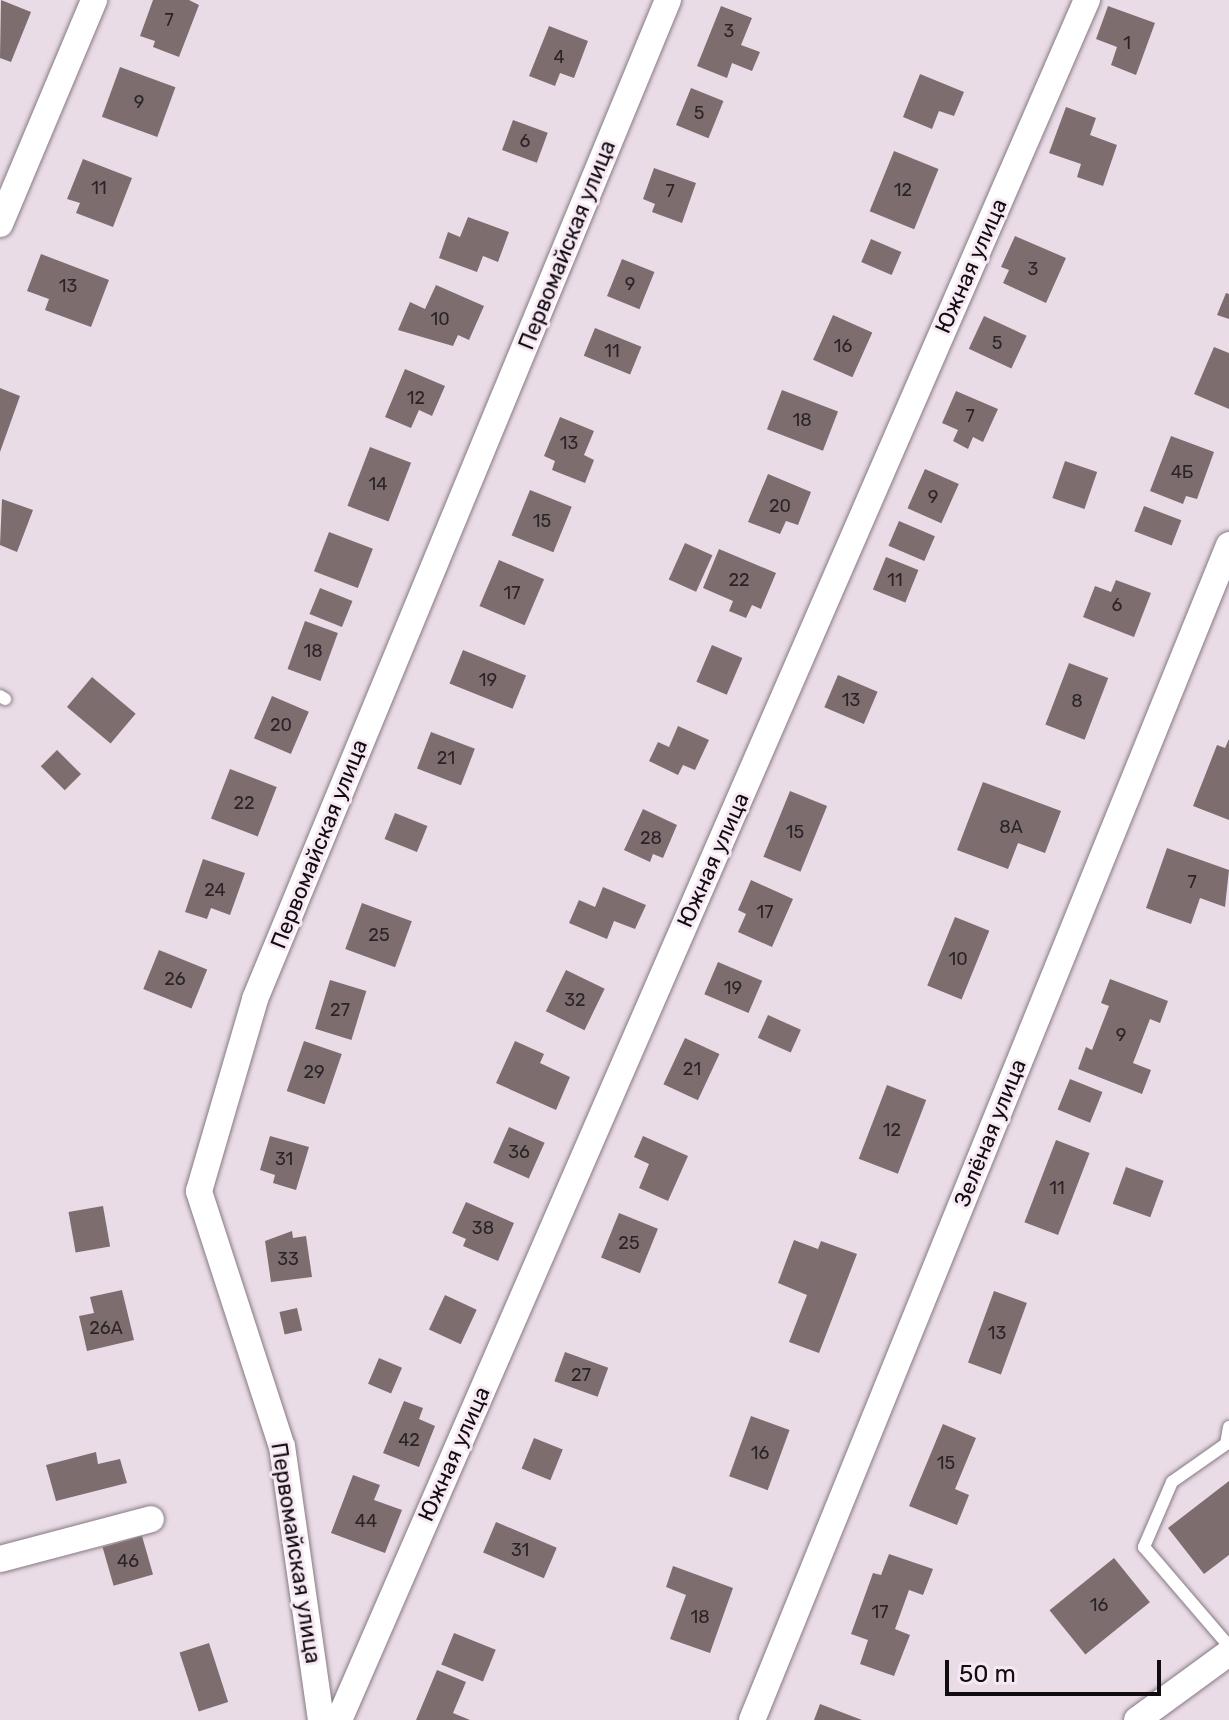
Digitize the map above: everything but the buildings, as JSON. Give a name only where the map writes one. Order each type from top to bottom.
[{"type":"street","points":[[0,224],[94,0]]},
{"type":"street","name":"Первомайская улица","points":[[321,1720],[282,1447],[199,1191],[255,999],[668,0]]},
{"type":"street","name":"Южная улица","points":[[339,1720],[1087,0]]},
{"type":"street","name":"Зелёная улица","points":[[752,1720],[1229,545]]},
{"type":"street","points":[[0,1559],[151,1519]]},
{"type":"street","points":[[1137,1720],[1229,1653]]},
{"type":"lane","points":[[1229,1427],[1226,1444],[1172,1482],[1144,1547],[1229,1646]]}]
